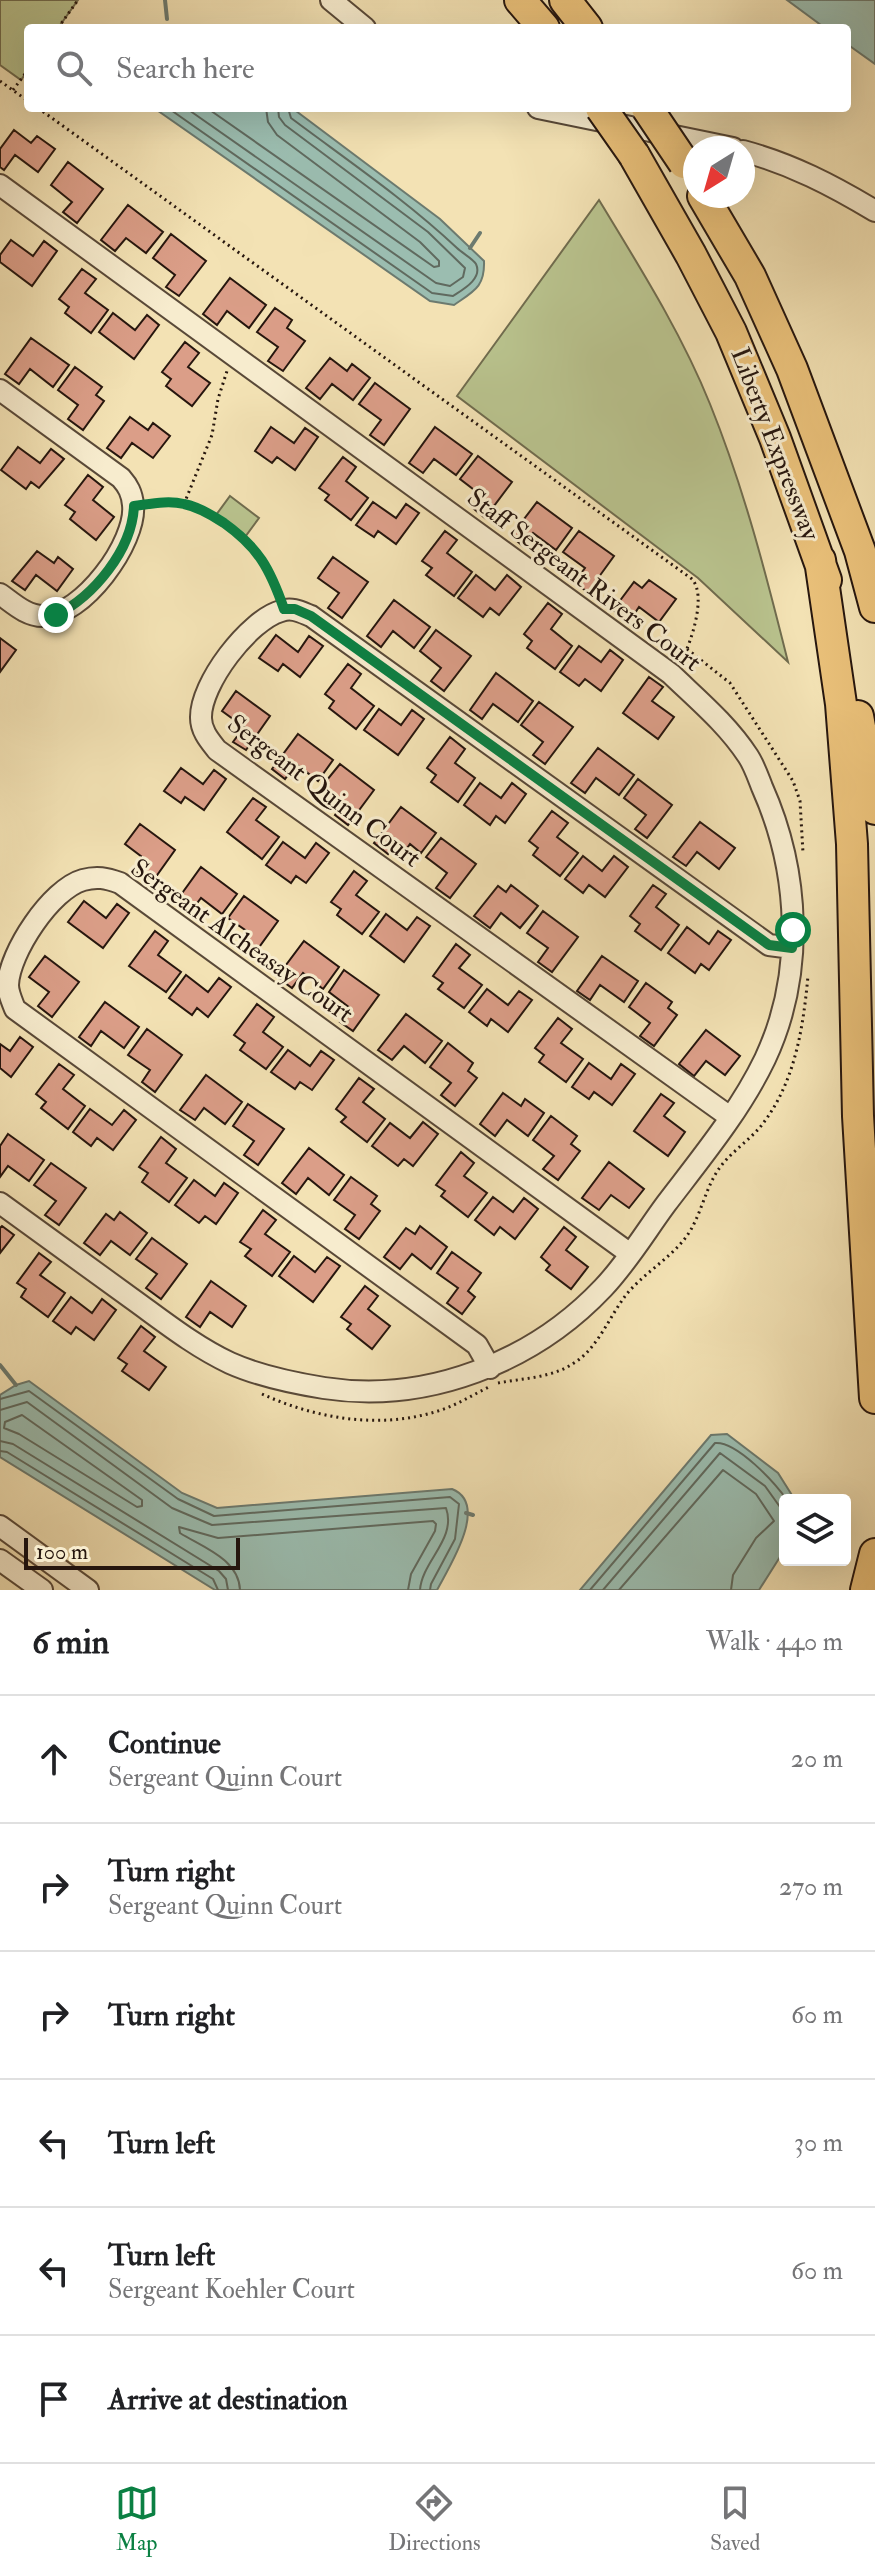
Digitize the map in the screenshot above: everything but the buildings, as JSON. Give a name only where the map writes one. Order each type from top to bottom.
[{"type":"highway","points":[[520,0],[541,24]]},
{"type":"highway","points":[[565,0],[584,24]]},
{"type":"highway","name":"Liberty Expressway","points":[[604,112],[634,155],[691,255],[731,332],[775,438],[820,560],[846,656],[875,809]]},
{"type":"highway","points":[[650,112],[683,164]]},
{"type":"highway","name":"Liberty Expressway","points":[[710,208],[750,276],[792,369],[860,551],[875,607]]},
{"type":"highway","points":[[820,560],[841,704],[852,844],[858,1116],[875,1398]]},
{"type":"highway","points":[[866,1590],[875,1554]]},
{"type":"street","points":[[331,0],[360,24]]},
{"type":"street","points":[[558,112],[683,138]]},
{"type":"street","points":[[755,154],[828,182],[875,211]]},
{"type":"street","name":"Staff Sergeant Rivers Court","points":[[0,185],[671,674],[727,728],[749,758],[775,815],[787,859],[792,898],[792,948],[782,1008],[766,1057],[749,1089],[607,1284],[579,1312],[531,1348],[490,1368],[439,1383],[383,1391],[328,1389],[267,1377],[195,1344],[0,1203]]},
{"type":"street","points":[[0,390],[121,478],[130,489],[134,506],[129,533],[111,565],[98,583],[71,608],[56,615],[40,616],[27,613],[0,594]]},
{"type":"street","points":[[284,609],[295,609],[311,616],[769,945],[792,948]]},
{"type":"street","name":"Sergeant Quinn Court","points":[[284,609],[260,623],[241,640],[204,698],[200,719],[205,735],[217,750],[730,1117]]},
{"type":"street","name":"Sergeant Alcheasay Court","points":[[490,1368],[477,1345],[15,1009],[8,990],[9,972],[20,946],[57,898],[80,880],[103,877],[127,888],[629,1253]]},
{"type":"street","points":[[0,1526],[88,1590]]},
{"type":"street","points":[[0,1560],[42,1590]]},
{"type":"path","points":[[61,24],[78,0]]},
{"type":"path","points":[[13,90],[24,75]]},
{"type":"path","points":[[0,81],[24,98]]},
{"type":"path","points":[[44,112],[692,579],[699,590],[687,649],[671,674]]},
{"type":"path","points":[[184,504],[212,435],[225,373],[237,357]]},
{"type":"path","points":[[134,506],[184,504],[214,516],[253,546],[273,576],[284,609]]},
{"type":"path","points":[[687,649],[730,683],[793,781],[800,801],[803,860]]},
{"type":"path","points":[[259,1392],[284,1405],[325,1416],[387,1420],[442,1410],[499,1383],[543,1376],[574,1363],[591,1346],[628,1292],[684,1240],[722,1164],[759,1128],[772,1110],[791,1070],[804,1021],[809,965]]},
{"type":"green space","points":[[0,0],[78,0],[61,24],[24,24],[24,76],[21,80],[0,65]]},
{"type":"green space","points":[[599,200],[673,325],[699,377],[744,499],[788,662],[698,578],[457,396]]},
{"type":"green space","points":[[230,496],[259,518],[245,537],[216,515]]},
{"type":"water","points":[[787,0],[875,0],[875,64],[851,47],[851,24],[820,24]]},
{"type":"water","points":[[160,112],[297,112],[440,219],[484,261],[483,277],[473,292],[454,305],[430,301]]},
{"type":"water","points":[[29,1381],[182,1493],[217,1508],[452,1489],[463,1497],[467,1508],[467,1521],[457,1552],[437,1590],[215,1590],[0,1457],[0,1395]]},
{"type":"water","points":[[727,1434],[778,1473],[791,1494],[779,1494],[779,1558],[759,1590],[580,1590],[711,1435]]},
{"type":"waterway","points":[[165,0],[167,19]]},
{"type":"waterway","points":[[470,248],[480,233]]},
{"type":"waterway","points":[[0,1365],[16,1385]]},
{"type":"waterway","points":[[466,1513],[473,1515]]},
{"type":"route","points":[[56,615],[71,608],[98,583],[111,565],[129,533],[134,506],[171,503],[204,511],[253,546],[273,576],[284,609],[295,609],[311,616],[769,945],[792,948],[793,930]]}]
